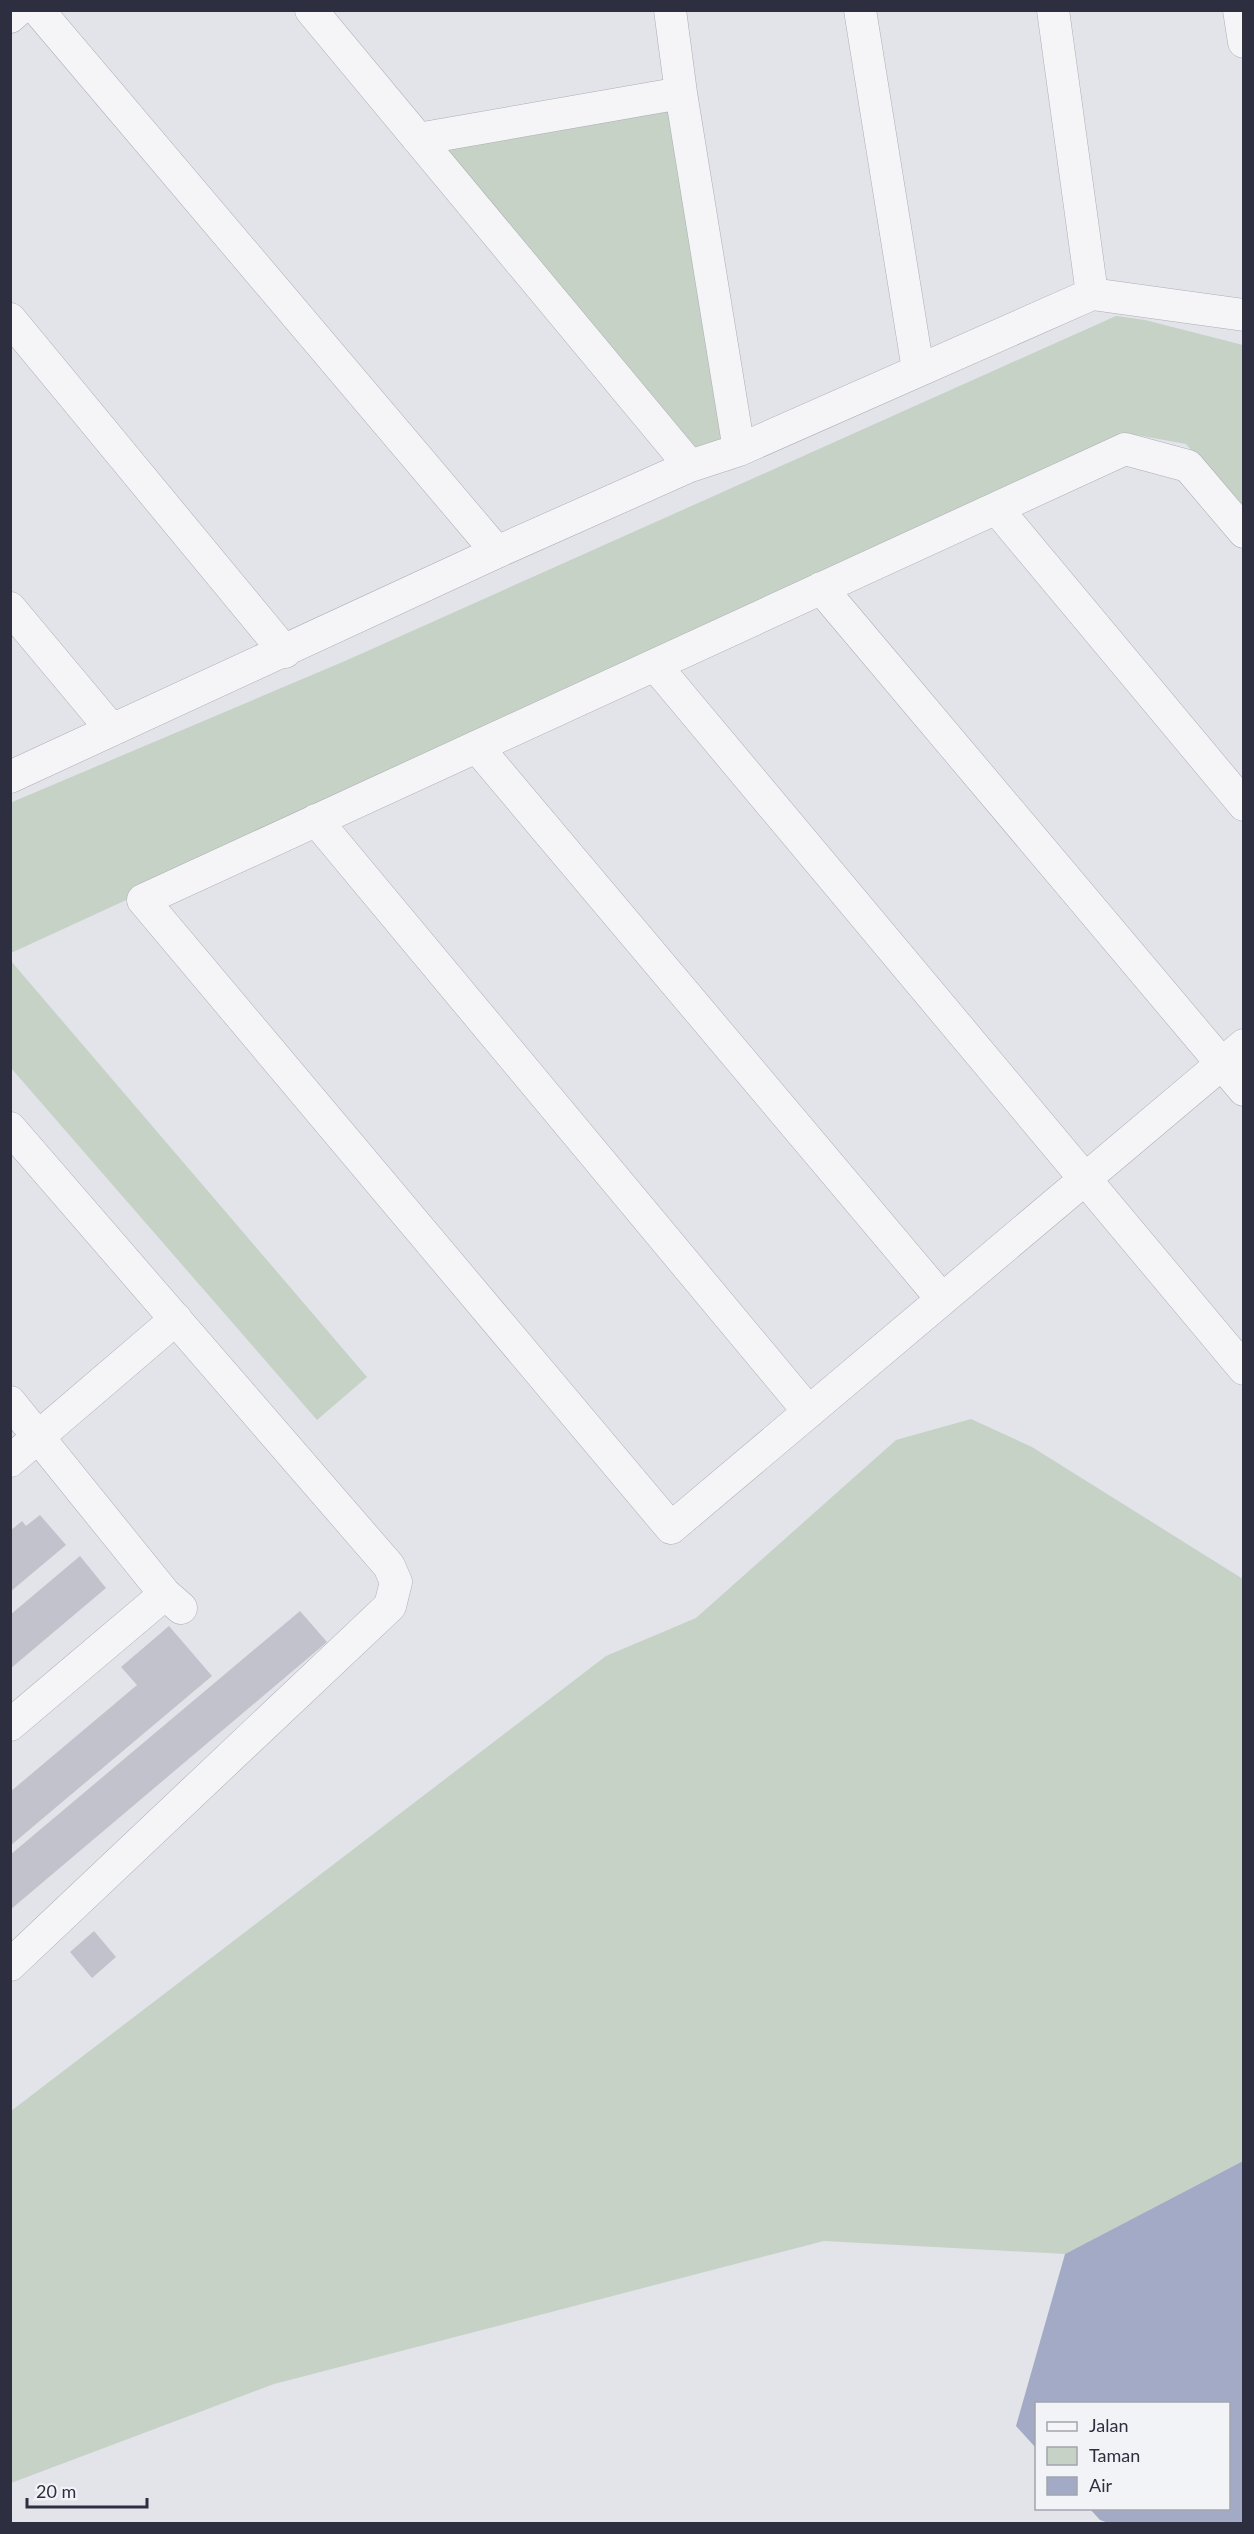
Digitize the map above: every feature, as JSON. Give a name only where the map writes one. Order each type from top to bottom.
[{"type":"street","points":[[10,17],[18,10]]},
{"type":"street","points":[[38,10],[497,552]]},
{"type":"street","points":[[311,10],[690,466]]},
{"type":"street","points":[[670,10],[681,93],[739,450]]},
{"type":"street","points":[[860,10],[918,370]]},
{"type":"street","points":[[1053,10],[1092,294]]},
{"type":"street","points":[[1239,10],[1244,42]]},
{"type":"street","points":[[418,140],[681,93]]},
{"type":"street","points":[[10,777],[285,652],[497,552],[690,466],[739,450],[1092,294],[1244,315]]},
{"type":"street","points":[[10,319],[285,652]]},
{"type":"street","points":[[1232,1054],[671,1528],[143,900],[1125,449],[1188,466],[1244,532]]},
{"type":"street","points":[[997,509],[1244,805]]},
{"type":"street","points":[[822,588],[1232,1054],[1244,1090]]},
{"type":"street","points":[[10,608],[112,730]]},
{"type":"street","points":[[655,665],[1244,1369]]},
{"type":"street","points":[[477,747],[942,1299]]},
{"type":"street","points":[[316,820],[809,1412]]},
{"type":"street","points":[[10,1128],[389,1566],[396,1582],[390,1606],[10,1965]]},
{"type":"street","points":[[10,1461],[176,1319]]},
{"type":"street","points":[[10,1402],[173,1601],[10,1725]]},
{"type":"green space","points":[[681,93],[739,450],[690,466],[418,139]]},
{"type":"green space","points":[[1116,316],[1145,320],[1243,345],[1243,511],[1186,444],[1137,435],[11,953],[10,803],[345,661]]},
{"type":"green space","points":[[11,961],[367,1377],[317,1420],[11,1068]]},
{"type":"green space","points":[[971,1419],[1032,1447],[1243,1579],[1243,2161],[1065,2254],[824,2241],[274,2384],[11,2483],[11,2111],[606,1656],[696,1618],[896,1440]]},
{"type":"water","points":[[1243,2161],[1243,2523],[1111,2524],[1100,2520],[1091,2510],[1230,2510],[1230,2402],[1035,2402],[1035,2447],[1016,2426],[1065,2254]]},
{"type":"building","points":[[40,1515],[66,1545],[10,1592],[10,1531],[22,1521],[26,1526]]},
{"type":"building","points":[[80,1556],[106,1588],[10,1669],[10,1615]]},
{"type":"building","points":[[300,1611],[327,1642],[10,1910],[10,1855]]},
{"type":"building","points":[[169,1626],[212,1676],[10,1846],[10,1792],[137,1685],[121,1667]]},
{"type":"building","points":[[94,1931],[116,1957],[92,1978],[70,1952]]}]
